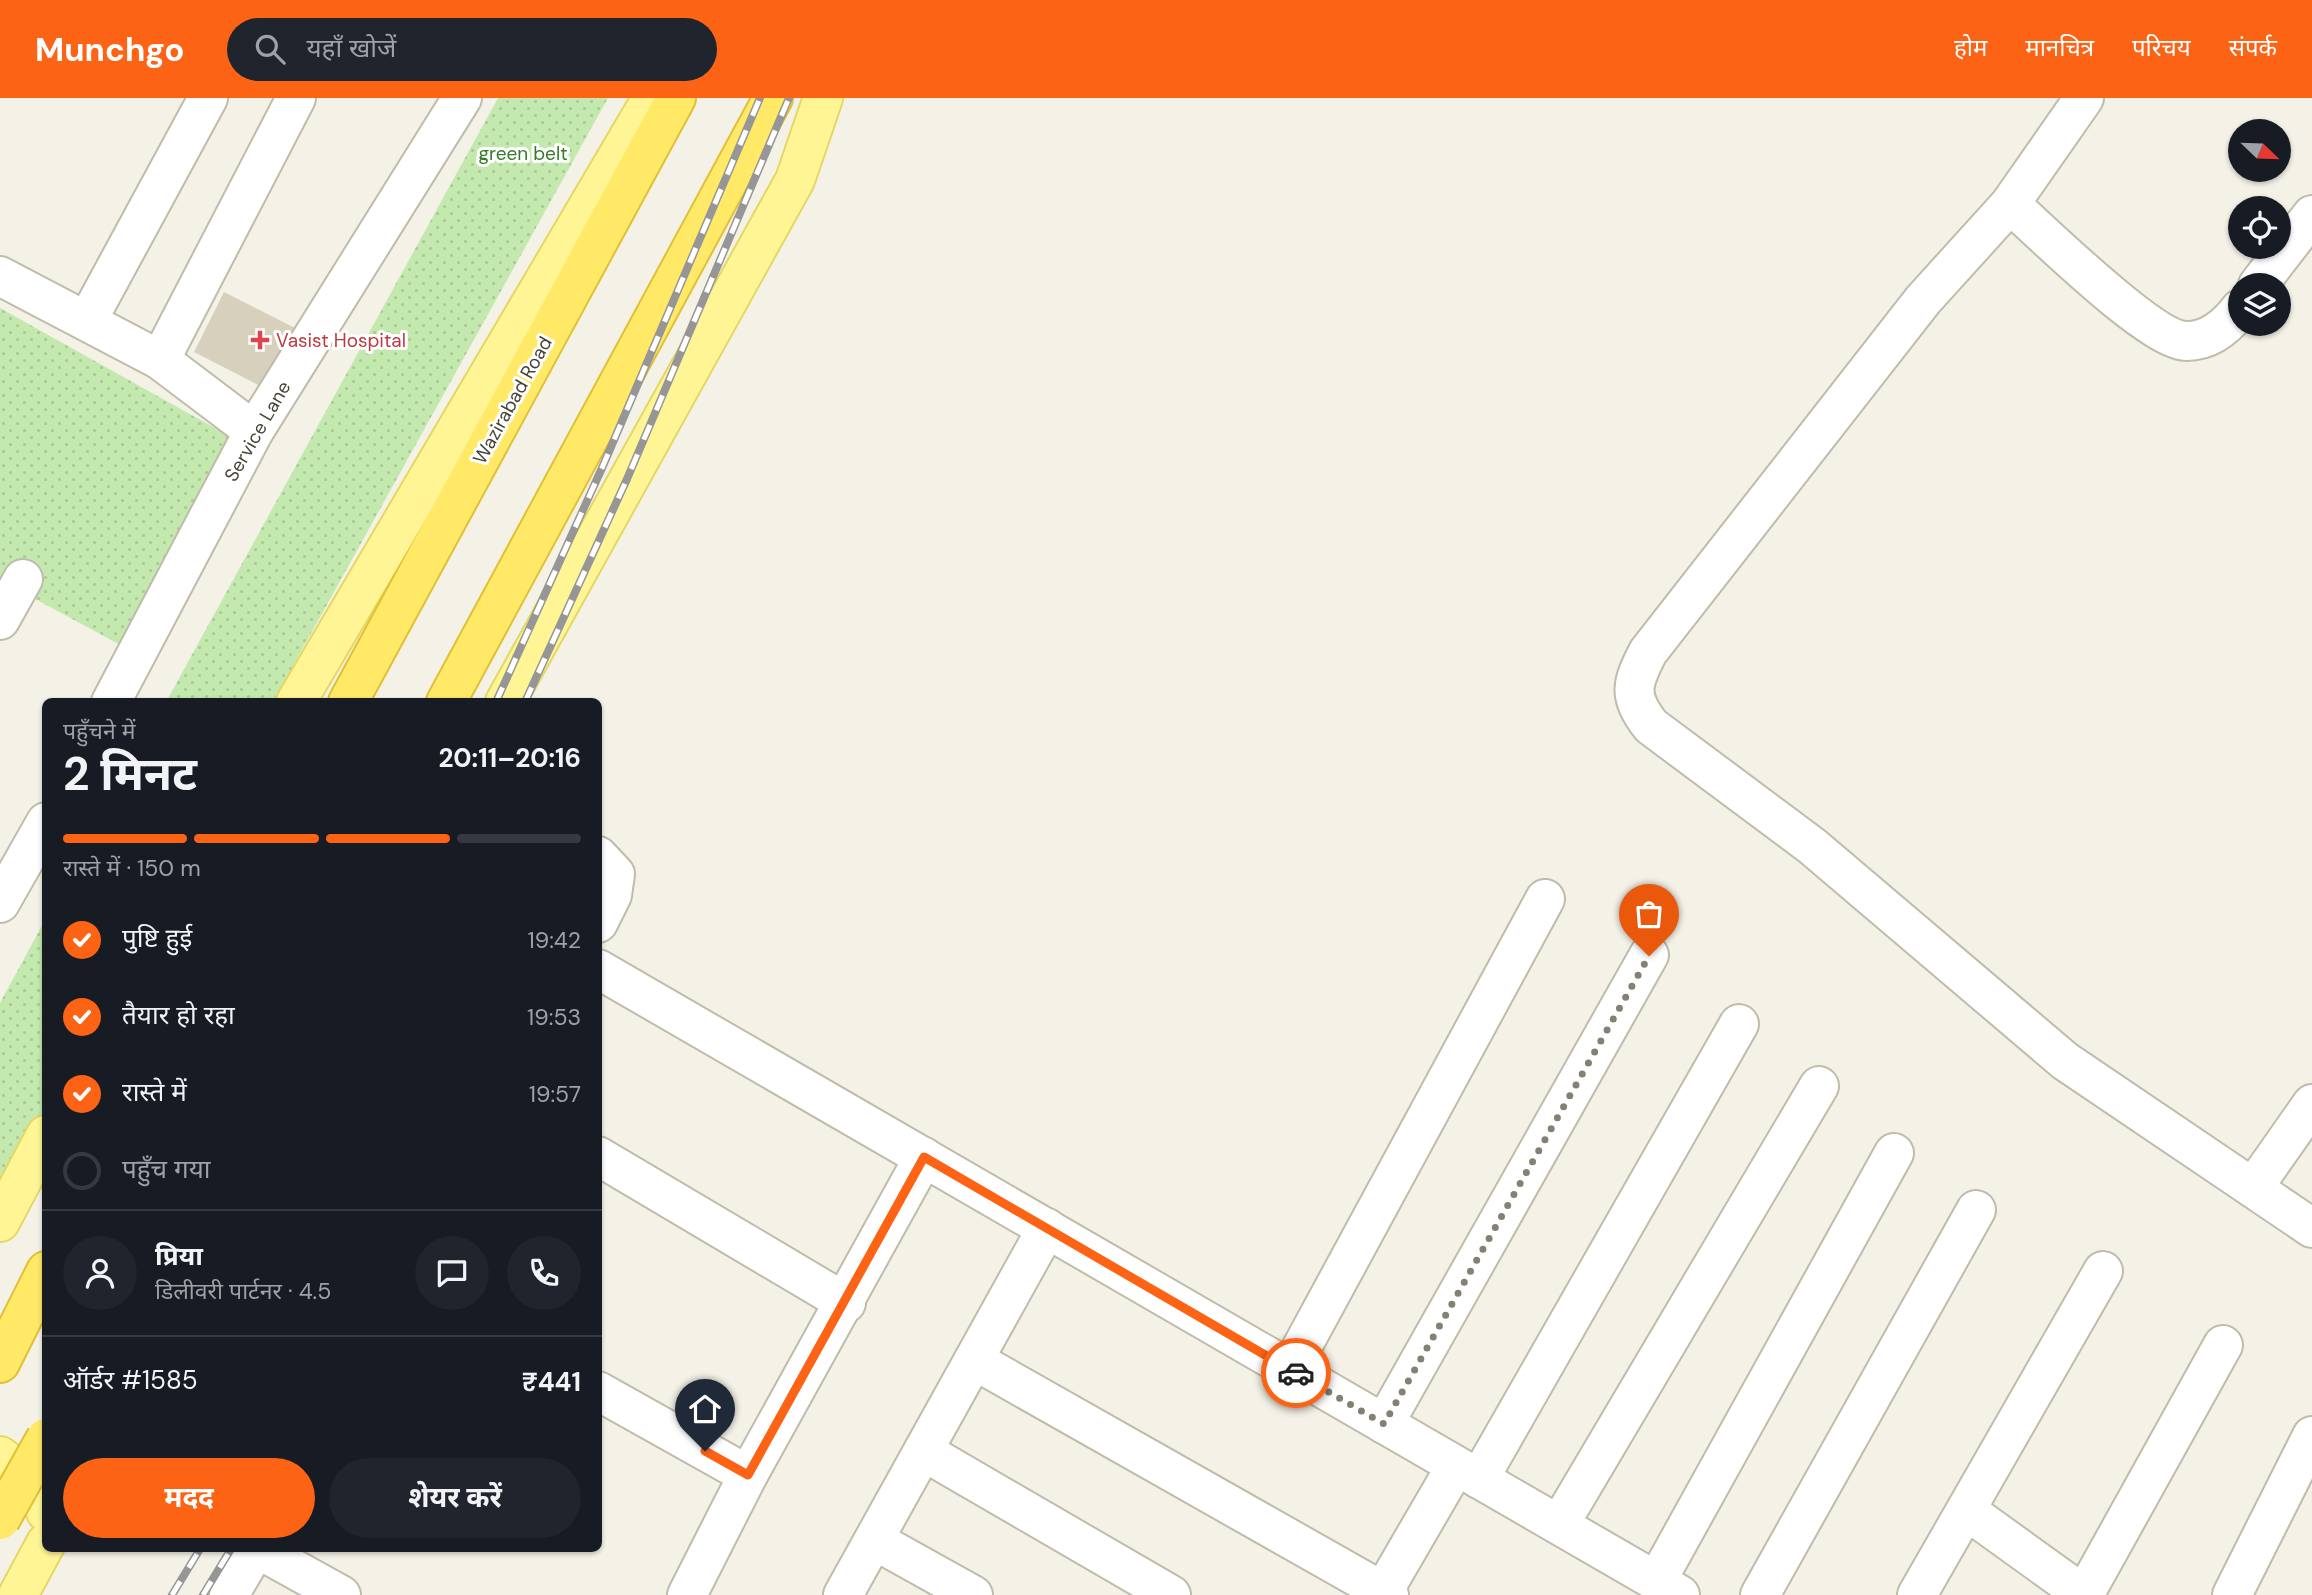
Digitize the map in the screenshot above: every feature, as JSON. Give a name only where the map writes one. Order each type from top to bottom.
[{"type":"highway","name":"Wazirabad Road","points":[[350,698],[676,98]]},
{"type":"highway","points":[[448,698],[716,198],[773,98]]},
{"type":"highway","points":[[0,1363],[42,1279]]},
{"type":"highway","points":[[0,1520],[42,1445]]},
{"type":"main road","points":[[298,698],[652,98]]},
{"type":"main road","points":[[507,698],[795,180],[823,98]]},
{"type":"main road","points":[[0,1222],[42,1143]]},
{"type":"main road","points":[[0,1456],[36,1483],[42,1500]]},
{"type":"main road","points":[[18,1595],[42,1550]]},
{"type":"street","points":[[87,321],[208,98]]},
{"type":"street","points":[[160,360],[296,98]]},
{"type":"street","name":"Service Lane","points":[[113,698],[254,431],[462,98]]},
{"type":"street","points":[[2084,98],[2010,204],[1923,300],[1648,652],[1636,676],[1633,695],[1639,711],[1651,726],[1812,846],[2065,1061],[2312,1228]]},
{"type":"street","points":[[2010,204],[2129,309],[2185,342],[2206,339],[2228,325]]},
{"type":"street","points":[[2267,273],[2312,215]]},
{"type":"street","points":[[0,276],[160,360],[254,431]]},
{"type":"street","points":[[0,620],[23,579]]},
{"type":"street","points":[[0,903],[42,829]]},
{"type":"street","points":[[602,860],[615,874],[612,895],[602,915]]},
{"type":"street","points":[[1290,1369],[1545,899]]},
{"type":"street","points":[[1384,1424],[1649,956]]},
{"type":"street","points":[[602,972],[1668,1588],[1894,1153]]},
{"type":"street","points":[[974,1360],[1384,1594],[1467,1472],[1739,1024]]},
{"type":"street","points":[[1559,1525],[1819,1086]]},
{"type":"street","points":[[2253,1188],[2312,1104]]},
{"type":"street","points":[[687,1595],[748,1475],[846,1303],[924,1157]]},
{"type":"street","points":[[602,1158],[846,1303]]},
{"type":"street","points":[[1760,1595],[1976,1210]]},
{"type":"street","points":[[843,1595],[1047,1228]]},
{"type":"street","points":[[1917,1595],[2103,1271]]},
{"type":"street","points":[[1966,1510],[2084,1595],[2223,1345]]},
{"type":"street","points":[[602,1393],[748,1475]]},
{"type":"street","points":[[2232,1595],[2312,1436]]},
{"type":"street","points":[[923,1451],[1171,1595]]},
{"type":"street","points":[[874,1540],[973,1595]]},
{"type":"street","points":[[229,1595],[255,1552]]},
{"type":"street","points":[[262,1552],[341,1595]]},
{"type":"green space","name":"green belt","points":[[498,98],[608,98],[275,698],[168,698]]},
{"type":"green space","points":[[0,308],[247,446],[137,654],[0,580]]},
{"type":"green space","points":[[42,926],[42,1117],[0,1194],[0,1003]]},
{"type":"building","points":[[224,292],[303,332],[272,392],[194,352]]},
{"type":"railway","points":[[498,698],[602,468],[760,98]]},
{"type":"railway","points":[[527,698],[627,479],[789,98]]},
{"type":"railway","points":[[172,1595],[198,1552]]},
{"type":"railway","points":[[203,1595],[229,1552]]},
{"type":"way so far","points":[[1296,1373],[1384,1424],[1649,956]]},
{"type":"place","name":"Vasist Hospital","points":[[260,340]]},
{"type":"route","points":[[705,1451],[748,1475],[846,1303],[924,1157],[1296,1373]]}]
